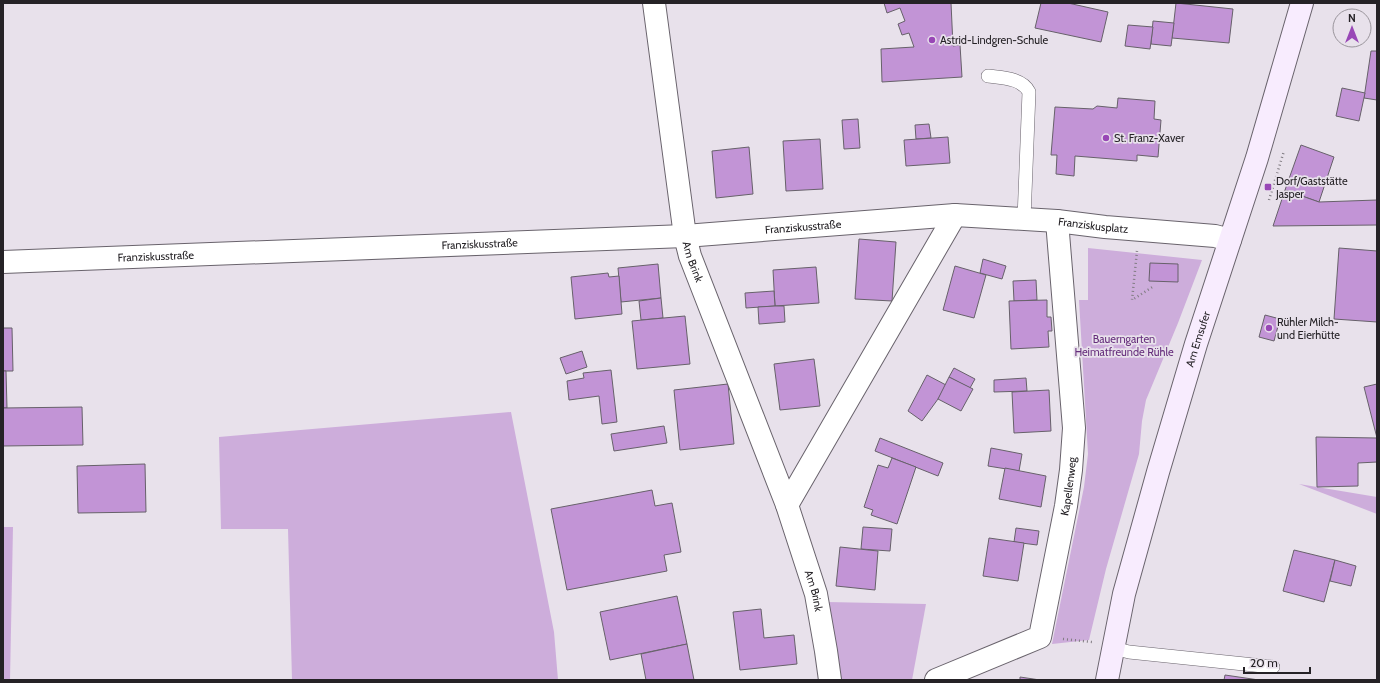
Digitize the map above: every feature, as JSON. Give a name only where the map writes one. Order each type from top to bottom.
[{"type":"main road","name":"Am Emsufer","points":[[1107,680],[1103,645],[1124,594],[1151,494],[1196,344],[1257,158],[1302,3]]},
{"type":"street","name":"Am Brink","points":[[654,3],[685,236],[693,263],[788,505],[816,594],[830,680]]},
{"type":"street","name":"Franziskusstraße","points":[[3,262],[685,236],[955,215]]},
{"type":"street","name":"Franziskusplatz","points":[[955,215],[1057,220],[1139,230],[1215,236],[1230,240]]},
{"type":"street","points":[[788,505],[955,215]]},
{"type":"street","name":"Kapellenweg","points":[[1040,637],[1066,506],[1071,470],[1074,428],[1057,220]]},
{"type":"street","points":[[936,680],[1040,637]]},
{"type":"lane","points":[[988,76],[1018,81],[1026,86],[1028,92],[1024,219]]},
{"type":"lane","points":[[1103,645],[1129,652],[1273,667]]},
{"type":"path","points":[[1139,230],[1132,300],[1154,286]]},
{"type":"path","points":[[1040,637],[1103,645]]},
{"type":"green space","name":"Bauerngarten Heimatfreunde Rühle","points":[[1088,248],[1202,260],[1146,400],[1142,421],[1139,454],[1106,569],[1089,640],[1052,644],[1084,487],[1088,454],[1079,300],[1088,300]]},
{"type":"green space","points":[[511,412],[554,632],[558,680],[292,680],[288,529],[221,529],[219,437]]},
{"type":"green space","points":[[1299,484],[1377,497],[1377,514]]},
{"type":"green space","points":[[3,527],[13,527],[10,680],[3,680]]},
{"type":"green space","points":[[827,602],[926,604],[912,680],[840,680]]},
{"type":"building","name":"Astrid-Lindgren-Schule","points":[[884,3],[951,3],[953,46],[960,45],[962,77],[882,82],[881,49],[914,47],[909,33],[902,35],[898,24],[905,21],[900,8],[887,13]]},
{"type":"building","points":[[1041,3],[1068,3],[1108,12],[1101,42],[1035,28]]},
{"type":"building","points":[[1176,3],[1233,9],[1229,43],[1172,38]]},
{"type":"building","points":[[1153,21],[1174,23],[1171,46],[1151,44]]},
{"type":"building","points":[[1128,25],[1153,27],[1150,49],[1125,46]]},
{"type":"building","points":[[1371,51],[1377,51],[1377,100],[1364,98]]},
{"type":"building","points":[[1342,88],[1365,93],[1359,121],[1336,116]]},
{"type":"building","name":"St. Franz-Xaver","points":[[1118,98],[1155,101],[1154,119],[1161,120],[1158,157],[1137,155],[1137,161],[1075,156],[1074,176],[1056,174],[1057,155],[1051,155],[1055,107],[1093,109],[1097,106],[1117,108]]},
{"type":"building","points":[[858,119],[860,148],[844,149],[842,120]]},
{"type":"building","points":[[929,124],[931,138],[916,139],[915,125]]},
{"type":"building","points":[[948,137],[950,163],[906,166],[904,140]]},
{"type":"building","points":[[820,139],[823,189],[786,191],[783,141]]},
{"type":"building","points":[[1301,145],[1334,157],[1319,202],[1285,190]]},
{"type":"building","points":[[749,147],[753,194],[716,198],[712,151]]},
{"type":"building","points":[[1285,190],[1319,202],[1377,200],[1377,225],[1273,226]]},
{"type":"building","points":[[859,239],[896,242],[892,301],[855,299]]},
{"type":"building","points":[[1339,248],[1377,251],[1377,322],[1334,319]]},
{"type":"building","points":[[983,259],[1006,266],[1002,279],[980,273]]},
{"type":"building","points":[[1150,263],[1178,264],[1178,282],[1149,281]]},
{"type":"building","points":[[658,264],[661,298],[621,302],[618,268]]},
{"type":"building","points":[[955,266],[986,275],[974,318],[943,310]]},
{"type":"building","points":[[816,267],[819,303],[775,306],[773,270]]},
{"type":"building","points":[[608,273],[609,277],[619,276],[622,314],[575,319],[571,277]]},
{"type":"building","points":[[1036,280],[1037,300],[1014,301],[1013,281]]},
{"type":"building","points":[[774,291],[775,306],[746,308],[745,293]]},
{"type":"building","points":[[661,298],[663,318],[641,320],[639,301]]},
{"type":"building","points":[[1047,300],[1047,317],[1051,317],[1052,331],[1048,331],[1049,347],[1011,349],[1009,301]]},
{"type":"building","points":[[784,306],[785,322],[759,324],[758,307]]},
{"type":"building","name":"Rühler Milch- und Eierhütte","points":[[1265,315],[1280,319],[1274,341],[1259,337]]},
{"type":"building","points":[[685,316],[690,364],[637,369],[632,321]]},
{"type":"building","points":[[3,328],[12,328],[13,371],[3,371]]},
{"type":"building","points":[[582,351],[587,367],[566,374],[560,358]]},
{"type":"building","points":[[814,359],[820,406],[780,410],[774,364]]},
{"type":"building","points":[[954,368],[975,379],[970,388],[949,377]]},
{"type":"building","points":[[611,370],[617,422],[602,424],[599,396],[569,400],[567,381],[584,378],[583,373]]},
{"type":"building","points":[[3,371],[6,371],[7,408],[3,408]]},
{"type":"building","points":[[927,375],[946,385],[922,421],[908,411]]},
{"type":"building","points":[[949,377],[973,389],[961,411],[938,399]]},
{"type":"building","points":[[1026,378],[1027,391],[994,392],[994,380]]},
{"type":"building","points":[[728,384],[734,444],[680,450],[674,390]]},
{"type":"building","points":[[1377,384],[1377,438],[1364,387]]},
{"type":"building","points":[[1049,390],[1051,431],[1014,433],[1012,392]]},
{"type":"building","points":[[82,407],[83,445],[3,446],[3,408]]},
{"type":"building","points":[[664,426],[667,443],[614,451],[611,434]]},
{"type":"building","points":[[1316,437],[1377,438],[1377,462],[1358,463],[1358,486],[1317,487]]},
{"type":"building","points":[[880,438],[943,463],[938,476],[875,451]]},
{"type":"building","points":[[991,448],[1022,454],[1019,471],[988,466]]},
{"type":"building","points":[[892,458],[916,467],[897,524],[871,515],[873,510],[864,507],[878,465],[888,468]]},
{"type":"building","points":[[145,464],[146,512],[78,513],[77,466]]},
{"type":"building","points":[[1005,468],[1046,476],[1041,507],[999,499]]},
{"type":"building","points":[[652,490],[655,506],[672,503],[681,552],[664,555],[667,571],[567,590],[551,509]]},
{"type":"building","points":[[863,527],[892,529],[890,551],[861,549]]},
{"type":"building","points":[[1016,528],[1039,531],[1037,545],[1014,542]]},
{"type":"building","points":[[989,538],[1024,543],[1018,581],[983,576]]},
{"type":"building","points":[[840,547],[878,551],[875,590],[836,586]]},
{"type":"building","points":[[1294,550],[1335,560],[1324,602],[1283,591]]},
{"type":"building","points":[[1335,560],[1356,566],[1351,586],[1330,581]]},
{"type":"building","points":[[677,596],[687,644],[610,660],[600,612]]},
{"type":"building","points":[[761,609],[764,638],[794,635],[797,664],[740,670],[733,612]]},
{"type":"building","points":[[687,644],[694,680],[646,680],[641,654]]},
{"type":"building","points":[[1225,675],[1259,680],[1224,680]]},
{"type":"building","points":[[1020,677],[1040,680],[1020,680]]},
{"type":"place","name":"Astrid-Lindgren-Schule","points":[[932,40]]},
{"type":"place","name":"St. Franz-Xaver","points":[[1106,138]]},
{"type":"place","name":"Dorf/Gaststätte Jasper","points":[[1268,187]]},
{"type":"place","name":"Rühler Milch- und Eierhütte","points":[[1269,328]]}]
